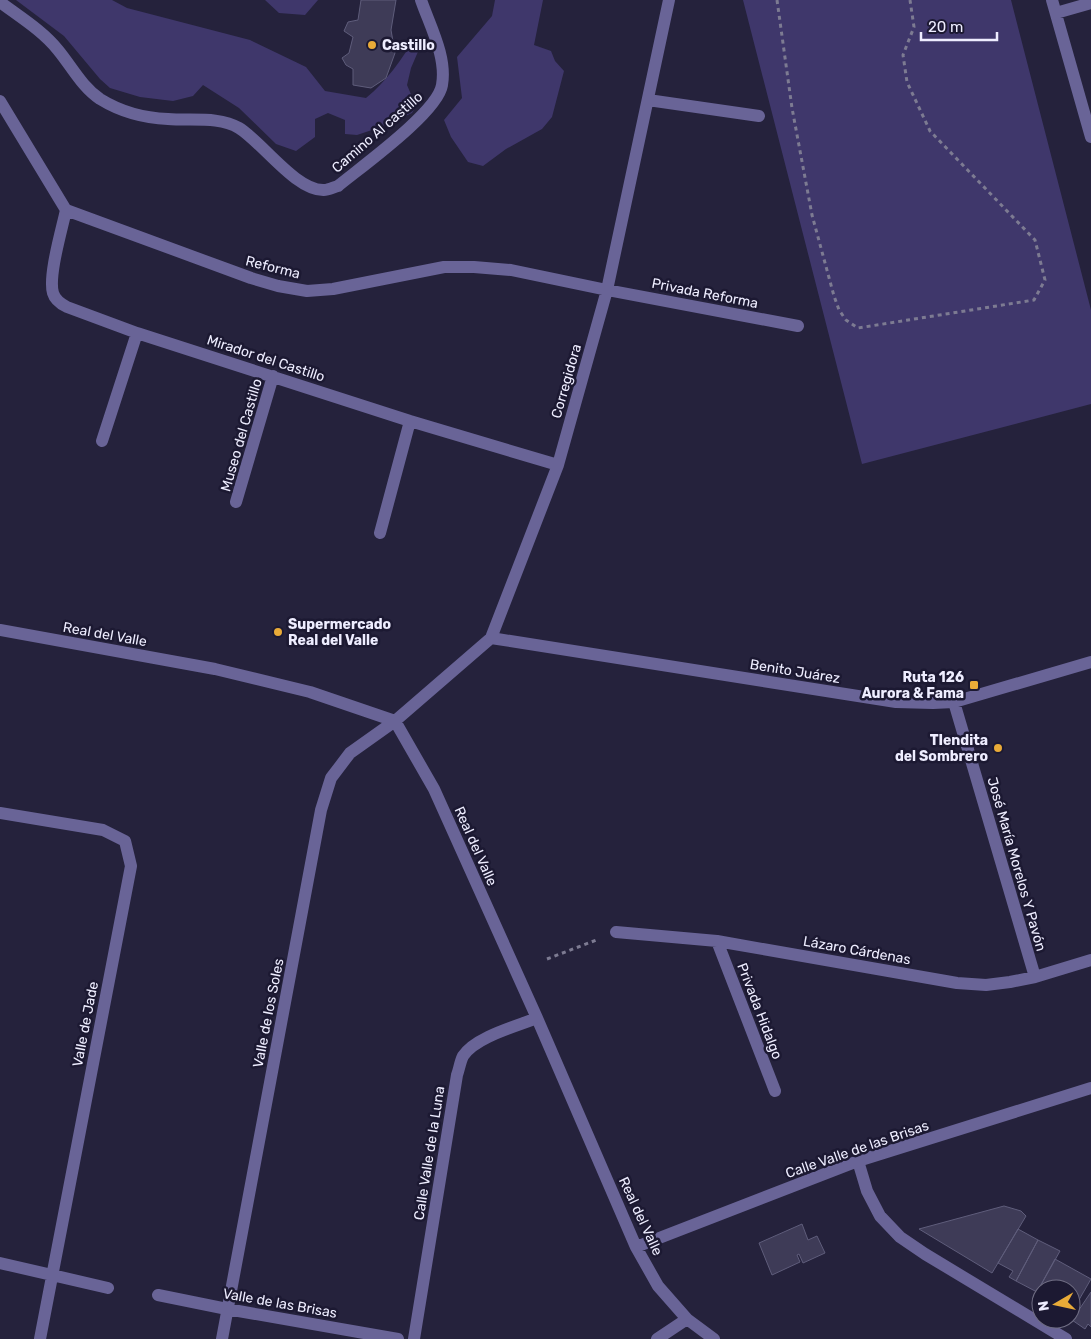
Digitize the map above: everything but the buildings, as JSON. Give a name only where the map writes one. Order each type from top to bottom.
[{"type":"street","name":"Camino Al castillo","points":[[0,2],[43,34],[58,50],[82,82],[98,98],[116,108],[138,116],[223,122],[239,128],[308,187],[323,190],[338,186],[420,118],[435,102],[442,86],[442,66],[421,0]]},
{"type":"street","name":"Corregidora","points":[[395,721],[490,638],[558,465],[607,290],[669,0]]},
{"type":"street","points":[[1052,0],[1091,138]]},
{"type":"street","points":[[1056,14],[1091,3]]},
{"type":"street","points":[[648,100],[759,116]]},
{"type":"street","points":[[0,101],[66,210]]},
{"type":"street","name":"Reforma","points":[[66,210],[250,278],[278,286],[307,290],[333,289],[444,267],[474,267],[511,270],[607,290]]},
{"type":"street","name":"Mirador del Castillo","points":[[66,210],[51,281],[53,294],[58,302],[67,307],[137,333],[410,421],[558,465]]},
{"type":"street","name":"Privada Reforma","points":[[607,290],[798,326]]},
{"type":"street","points":[[102,441],[137,333]]},
{"type":"street","name":"Museo del Castillo","points":[[236,502],[273,376]]},
{"type":"street","points":[[380,533],[410,421]]},
{"type":"street","name":"Real del Valle","points":[[0,630],[216,669],[310,692],[395,721],[434,789],[537,1018],[636,1247],[658,1286],[687,1319],[714,1339]]},
{"type":"street","name":"Benito Juárez","points":[[490,638],[896,702],[954,702],[1091,662]]},
{"type":"street","name":"José María Morelos Y Pavón","points":[[954,702],[1035,977]]},
{"type":"street","name":"Valle de los Soles","points":[[222,1339],[321,810],[331,778],[350,754],[395,721]]},
{"type":"street","name":"Valle de Jade","points":[[0,812],[103,830],[125,841],[131,866],[40,1339]]},
{"type":"street","name":"Lázaro Cárdenas","points":[[616,932],[717,941],[957,983],[986,985],[1035,977],[1091,960]]},
{"type":"street","name":"Privada Hidalgo","points":[[717,941],[775,1091]]},
{"type":"street","name":"Calle Valle de la Luna","points":[[414,1339],[457,1075],[464,1056],[474,1046],[490,1036],[537,1018]]},
{"type":"street","name":"Calle Valle de las Brisas","points":[[636,1247],[858,1161],[1091,1088]]},
{"type":"street","points":[[858,1161],[871,1200],[880,1216],[900,1237],[1066,1339]]},
{"type":"street","points":[[0,1263],[108,1288]]},
{"type":"street","name":"Valle de las Brisas","points":[[158,1295],[398,1339]]},
{"type":"street","points":[[657,1339],[687,1319]]},
{"type":"path","points":[[777,0],[792,108],[812,216],[834,296],[846,320],[858,328],[1034,300],[1045,280],[1035,240],[930,131],[907,82],[903,55],[914,27],[910,0]]},
{"type":"path","points":[[547,959],[616,932]]},
{"type":"shaded area","points":[[16,0],[112,0],[127,8],[250,40],[306,67],[325,91],[366,98],[387,77],[415,38],[420,47],[411,68],[407,85],[416,106],[412,113],[357,135],[345,134],[345,120],[328,113],[315,119],[315,137],[296,151],[276,144],[239,108],[203,85],[193,96],[173,101],[140,97],[110,88],[100,79],[64,36]]},
{"type":"shaded area","points":[[265,0],[318,0],[305,15],[279,13]]},
{"type":"shaded area","points":[[495,0],[543,0],[534,45],[551,51],[555,61],[564,71],[552,117],[542,129],[506,149],[483,166],[468,162],[451,137],[444,120],[462,98],[457,57],[492,16]]},
{"type":"shaded area","points":[[743,0],[1011,0],[1091,310],[1091,404],[862,464]]},
{"type":"place","name":"Castillo","points":[[372,45]]},
{"type":"place","name":"Supermercado Real del Valle","points":[[278,632]]},
{"type":"place","name":"Ruta 126 Aurora & Fama","points":[[974,685]]},
{"type":"place","name":"TIendita del Sombrero","points":[[998,748]]}]
